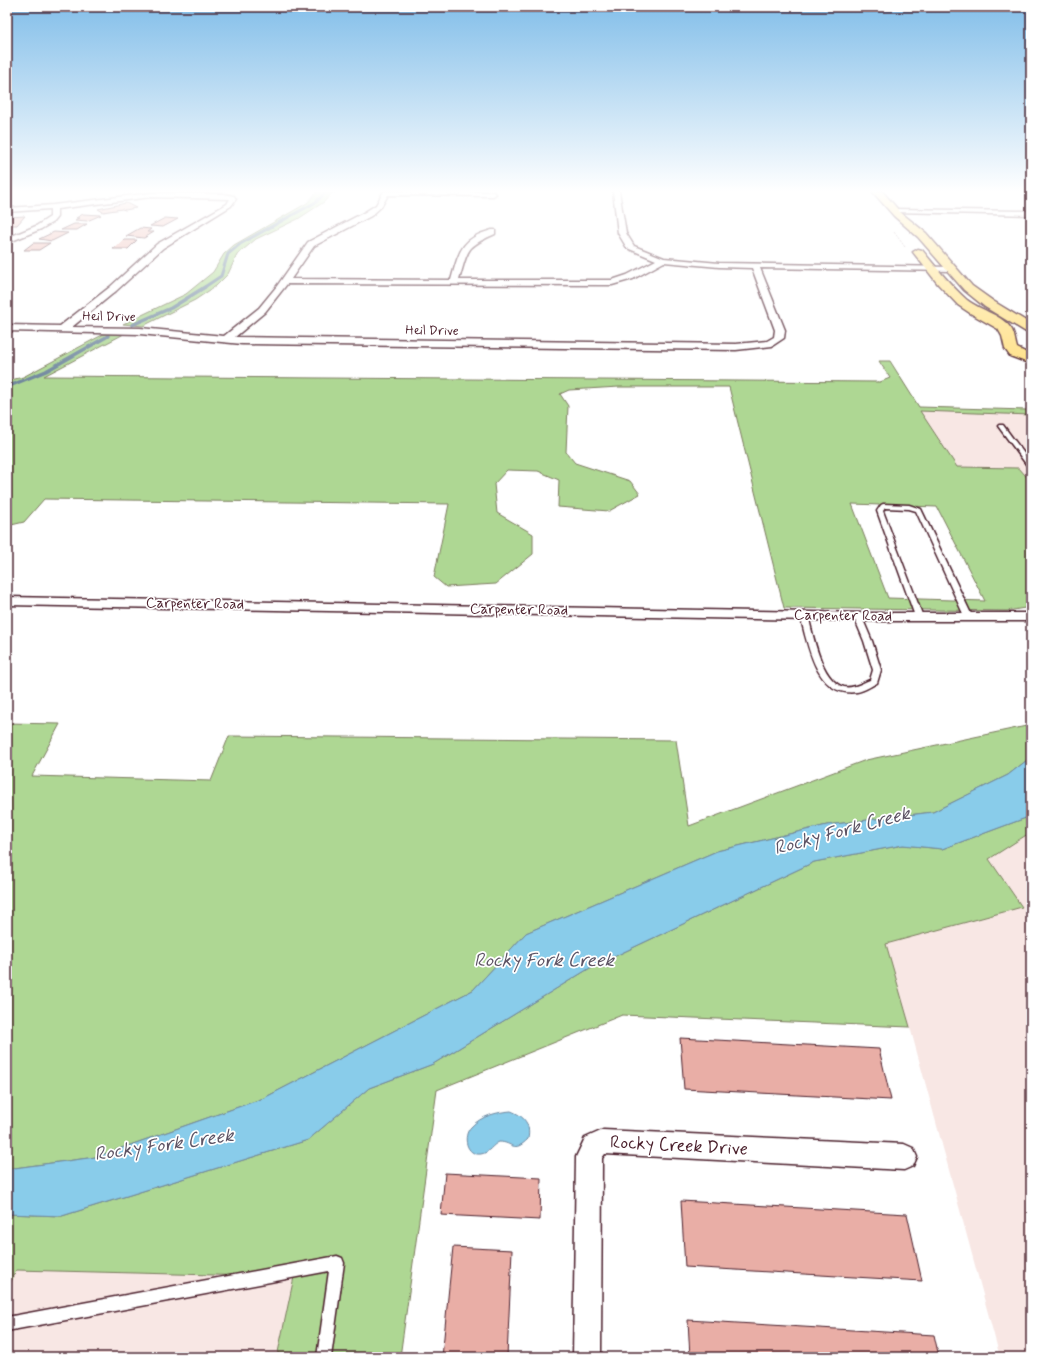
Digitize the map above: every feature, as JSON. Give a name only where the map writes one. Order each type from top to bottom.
[{"type":"main road","points":[[921,255],[949,289],[962,300],[1007,325],[1014,332],[1011,340],[1012,352],[1029,360]]},
{"type":"main road","points":[[939,255],[968,288],[983,300],[1031,329]]},
{"type":"main road","points":[[1011,340],[1031,338]]},
{"type":"street","points":[[63,329],[113,290],[151,255]]},
{"type":"street","points":[[227,339],[262,310],[304,255]]},
{"type":"street","points":[[454,282],[462,255]]},
{"type":"street","points":[[649,255],[663,260],[719,265],[952,269]]},
{"type":"street","points":[[285,281],[612,282],[630,277],[663,260]]},
{"type":"street","name":"Heil Drive","points":[[7,328],[140,331],[227,339],[311,342],[736,347],[769,344],[779,338],[780,330],[755,266]]},
{"type":"street","name":"Carpenter Road","points":[[7,601],[969,618],[1031,617]]},
{"type":"street","name":"Rocky Creek Drive","points":[[587,1357],[589,1157],[594,1147],[603,1142],[904,1157]]},
{"type":"lane","points":[[1001,426],[1028,458],[1031,467]]},
{"type":"lane","points":[[920,617],[880,511],[883,506],[909,507],[920,510],[969,618]]},
{"type":"lane","points":[[804,615],[822,672],[832,685],[847,690],[863,688],[874,681],[877,670],[858,616]]},
{"type":"lane","points":[[7,1324],[337,1263],[324,1357]]},
{"type":"shaded area","points":[[1027,410],[1031,410],[1031,482],[1019,468],[957,467],[920,411],[1030,415]]},
{"type":"shaded area","points":[[1031,832],[1031,1357],[1000,1357],[910,1027],[885,944],[1021,907],[989,859]]},
{"type":"shaded area","points":[[16,1270],[294,1277],[277,1357],[7,1357],[7,1291]]},
{"type":"green space","points":[[224,255],[237,255],[228,274],[216,286],[195,300],[143,326],[123,324],[186,294],[213,272]]},
{"type":"green space","points":[[104,334],[124,334],[44,376],[880,382],[890,378],[879,361],[890,361],[919,407],[1027,410],[1031,415],[920,411],[957,467],[1019,468],[1031,482],[1031,607],[1007,611],[784,608],[729,387],[619,387],[569,390],[560,394],[568,406],[566,452],[575,463],[630,481],[640,494],[609,511],[558,507],[559,480],[538,471],[507,470],[494,484],[497,513],[533,534],[533,554],[496,584],[446,587],[434,577],[449,504],[44,499],[24,522],[7,526],[7,381],[23,377]],"holes":[[[852,504],[937,507],[985,601],[888,598]]]},
{"type":"green space","points":[[7,723],[60,724],[32,776],[211,781],[229,736],[676,740],[689,826],[866,760],[1031,725],[1031,757],[1008,775],[933,812],[827,825],[717,851],[526,933],[473,990],[264,1098],[96,1157],[7,1169]]},
{"type":"green space","points":[[1031,816],[1031,832],[989,859],[1022,907],[886,944],[910,1027],[622,1015],[437,1090],[400,1357],[277,1357],[294,1277],[16,1270],[7,1291],[7,1214],[62,1216],[308,1140],[369,1088],[433,1064],[590,968],[814,862],[903,845],[942,849]]},
{"type":"water","name":"Rocky Fork Creek","points":[[1031,757],[1031,816],[942,849],[903,845],[814,862],[590,968],[433,1064],[369,1088],[308,1140],[62,1216],[7,1214],[7,1169],[96,1157],[264,1098],[473,990],[526,933],[717,851],[827,825],[933,812],[1008,775]]},
{"type":"water","points":[[511,1111],[520,1115],[526,1121],[529,1134],[528,1139],[516,1147],[504,1142],[499,1142],[488,1151],[481,1154],[476,1154],[469,1149],[466,1140],[467,1135],[468,1131],[475,1123],[490,1115]]},
{"type":"building","points":[[680,1038],[879,1049],[891,1100],[684,1089]]},
{"type":"building","points":[[445,1173],[541,1178],[540,1220],[441,1215]]},
{"type":"building","points":[[681,1201],[907,1214],[922,1281],[685,1267]]},
{"type":"building","points":[[453,1247],[512,1250],[507,1357],[442,1357]]},
{"type":"building","points":[[688,1320],[934,1335],[939,1357],[690,1357]]},
{"type":"waterway","points":[[203,288],[221,276],[228,255]]},
{"type":"waterway","points":[[132,325],[171,308],[205,287]]},
{"type":"waterway","points":[[7,387],[46,371],[108,336]]}]
